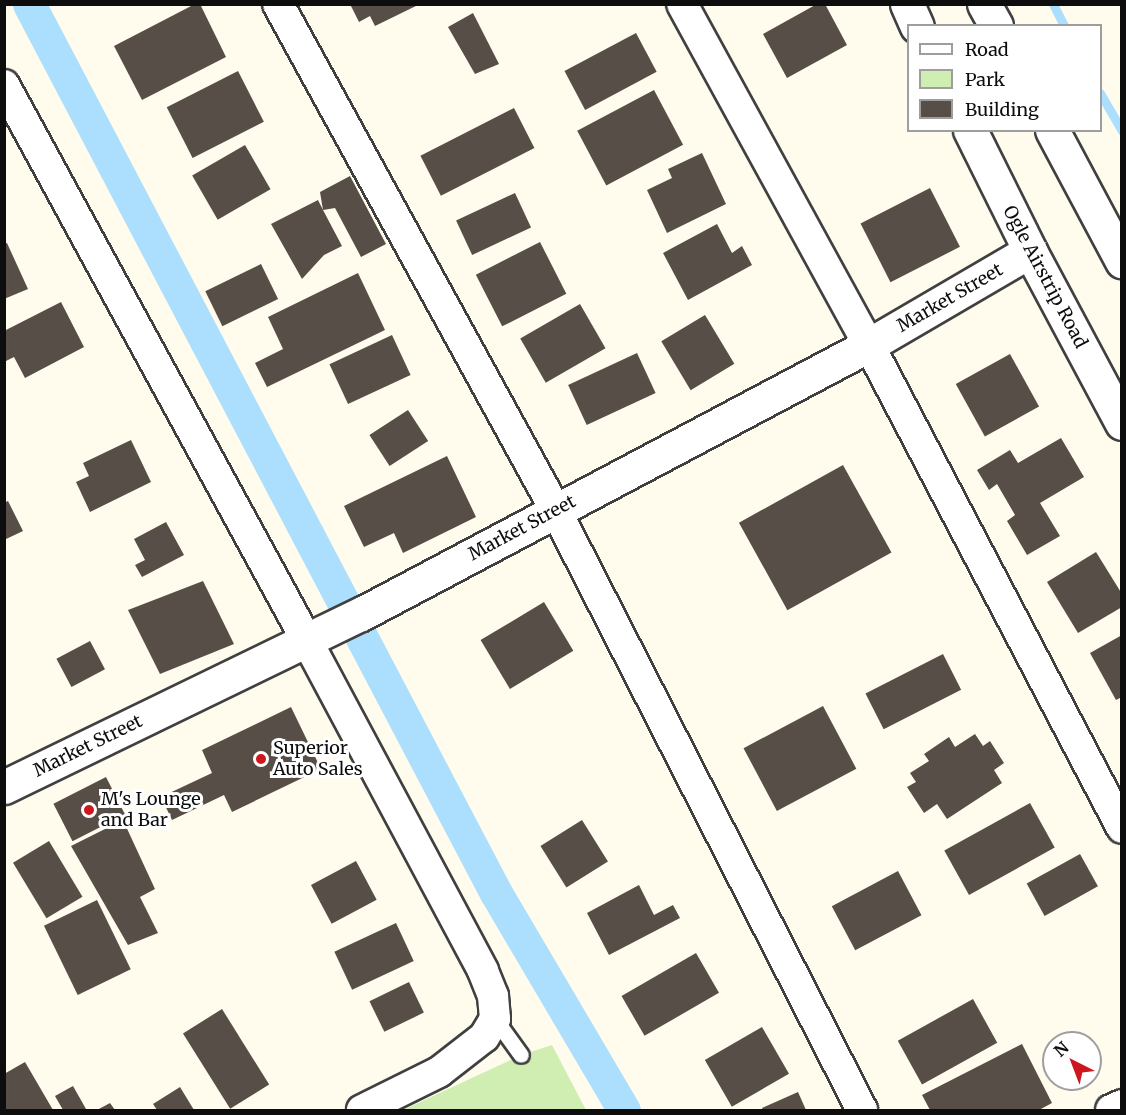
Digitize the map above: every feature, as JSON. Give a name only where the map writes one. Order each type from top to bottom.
[{"type":"street","points":[[278,4],[555,509],[862,1110]]},
{"type":"street","points":[[682,4],[869,345],[1122,828]]},
{"type":"street","points":[[907,4],[917,24]]},
{"type":"street","points":[[984,4],[995,24]]},
{"type":"street","points":[[4,86],[315,636],[483,971],[493,996],[495,1019],[484,1037],[440,1072],[362,1110]]},
{"type":"street","name":"Ogle Airstrip Road","points":[[971,132],[1030,251],[1122,423]]},
{"type":"street","points":[[1053,132],[1122,261]]},
{"type":"street","name":"Market Street","points":[[4,787],[361,614],[555,509],[869,345],[1030,251]]},
{"type":"street","points":[[1111,1110],[1122,1105]]},
{"type":"lane","points":[[495,1019],[521,1055]]},
{"type":"green space","points":[[552,1045],[586,1110],[403,1110],[521,1055]]},
{"type":"building","points":[[195,4],[200,4],[226,57],[142,100],[114,46]]},
{"type":"building","points":[[350,4],[420,4],[375,26],[370,16],[359,22]]},
{"type":"building","points":[[817,4],[825,4],[847,45],[787,78],[763,34]]},
{"type":"building","points":[[473,13],[499,64],[475,74],[448,27]]},
{"type":"building","points":[[636,33],[657,72],[585,110],[564,71]]},
{"type":"building","points":[[238,71],[264,122],[193,158],[167,107]]},
{"type":"building","points":[[654,90],[683,145],[606,186],[577,131]]},
{"type":"building","points":[[514,108],[534,148],[441,196],[420,156]]},
{"type":"building","points":[[245,145],[270,189],[218,220],[192,176]]},
{"type":"building","points":[[702,153],[726,204],[667,233],[647,190],[672,178],[668,169]]},
{"type":"building","points":[[350,176],[386,244],[361,257],[335,208],[323,210],[320,192]]},
{"type":"building","points":[[930,188],[960,247],[890,282],[861,223]]},
{"type":"building","points":[[515,193],[531,227],[472,255],[456,220]]},
{"type":"building","points":[[318,200],[342,246],[324,255],[302,279],[271,224]]},
{"type":"building","points":[[717,224],[732,253],[742,246],[752,265],[688,300],[663,253]]},
{"type":"building","points":[[540,242],[566,294],[502,326],[476,275]]},
{"type":"building","points":[[7,243],[28,289],[4,299],[4,244]]},
{"type":"building","points":[[261,264],[278,299],[222,326],[205,291]]},
{"type":"building","points":[[358,273],[385,330],[267,387],[255,363],[283,349],[268,317]]},
{"type":"building","points":[[61,302],[84,347],[25,378],[14,357],[4,362],[4,331]]},
{"type":"building","points":[[580,304],[606,348],[546,383],[520,338]]},
{"type":"building","points":[[705,315],[734,364],[691,390],[661,341]]},
{"type":"building","points":[[392,335],[411,375],[348,404],[329,364]]},
{"type":"building","points":[[637,353],[656,393],[587,425],[568,385]]},
{"type":"building","points":[[1010,354],[1039,406],[985,437],[956,384]]},
{"type":"building","points":[[408,410],[428,441],[390,466],[369,435]]},
{"type":"building","points":[[1061,438],[1084,477],[1040,503],[1060,536],[1027,555],[1007,521],[1015,515],[997,484],[989,490],[977,470],[1010,450],[1018,463]]},
{"type":"building","points":[[131,440],[151,482],[90,512],[76,482],[89,476],[83,463]]},
{"type":"building","points":[[447,456],[476,517],[403,553],[394,533],[364,547],[344,506]]},
{"type":"building","points":[[843,465],[891,552],[787,610],[739,523]]},
{"type":"building","points":[[8,501],[23,531],[4,540],[4,503]]},
{"type":"building","points":[[166,522],[184,555],[142,577],[135,565],[145,560],[134,539]]},
{"type":"building","points":[[1096,552],[1122,594],[1122,607],[1078,633],[1047,582]]},
{"type":"building","points":[[203,581],[234,644],[160,674],[128,610]]},
{"type":"building","points":[[544,602],[573,651],[510,689],[481,640]]},
{"type":"building","points":[[1122,635],[1122,697],[1116,700],[1090,653]]},
{"type":"building","points":[[90,641],[105,669],[71,687],[56,659]]},
{"type":"building","points":[[943,654],[961,690],[884,729],[865,693]]},
{"type":"building","points":[[823,706],[856,769],[777,811],[744,748]]},
{"type":"building","name":"Superior Auto Sales","points":[[291,707],[321,769],[232,812],[224,795],[172,820],[161,797],[212,773],[202,750]]},
{"type":"building","points":[[975,734],[983,746],[990,741],[1004,763],[994,770],[1002,783],[947,819],[937,804],[924,813],[907,787],[916,782],[910,773],[929,761],[924,754],[949,737],[955,747]]},
{"type":"building","name":"M's Lounge and Bar","points":[[106,777],[125,814],[72,841],[53,804]]},
{"type":"building","points":[[1030,803],[1055,848],[969,895],[944,851]]},
{"type":"building","points":[[123,820],[155,889],[140,897],[158,933],[128,945],[71,846]]},
{"type":"building","points":[[582,820],[608,862],[566,888],[540,846]]},
{"type":"building","points":[[49,841],[82,897],[46,918],[13,863]]},
{"type":"building","points":[[1080,854],[1098,886],[1045,916],[1027,884]]},
{"type":"building","points":[[356,861],[377,900],[332,924],[311,885]]},
{"type":"building","points":[[898,871],[921,915],[855,950],[832,906]]},
{"type":"building","points":[[639,885],[654,915],[673,905],[680,918],[609,955],[587,913]]},
{"type":"building","points":[[97,900],[131,969],[78,995],[44,926]]},
{"type":"building","points":[[396,923],[414,961],[352,990],[334,952]]},
{"type":"building","points":[[696,953],[719,993],[645,1036],[622,996]]},
{"type":"building","points":[[409,982],[424,1013],[384,1032],[369,1001]]},
{"type":"building","points":[[973,999],[997,1043],[922,1084],[898,1041]]},
{"type":"building","points":[[222,1009],[269,1084],[230,1109],[183,1033]]},
{"type":"building","points":[[762,1027],[789,1074],[732,1107],[705,1060]]},
{"type":"building","points":[[1022,1044],[1042,1083],[1042,1091],[1046,1091],[1052,1103],[1039,1110],[930,1110],[922,1095]]},
{"type":"building","points":[[25,1062],[53,1110],[4,1110],[4,1074]]},
{"type":"building","points":[[73,1086],[86,1109],[63,1110],[55,1096]]},
{"type":"building","points":[[180,1087],[194,1110],[157,1110],[153,1104]]},
{"type":"building","points":[[798,1092],[806,1110],[763,1110],[762,1108]]},
{"type":"building","points":[[110,1103],[115,1110],[97,1110]]},
{"type":"waterway","points":[[29,4],[496,893],[624,1110]]},
{"type":"waterway","points":[[1053,4],[1063,24]]},
{"type":"waterway","points":[[1102,96],[1122,131]]},
{"type":"place","name":"Superior Auto Sales","points":[[261,759]]},
{"type":"place","name":"M's Lounge and Bar","points":[[89,810]]}]
